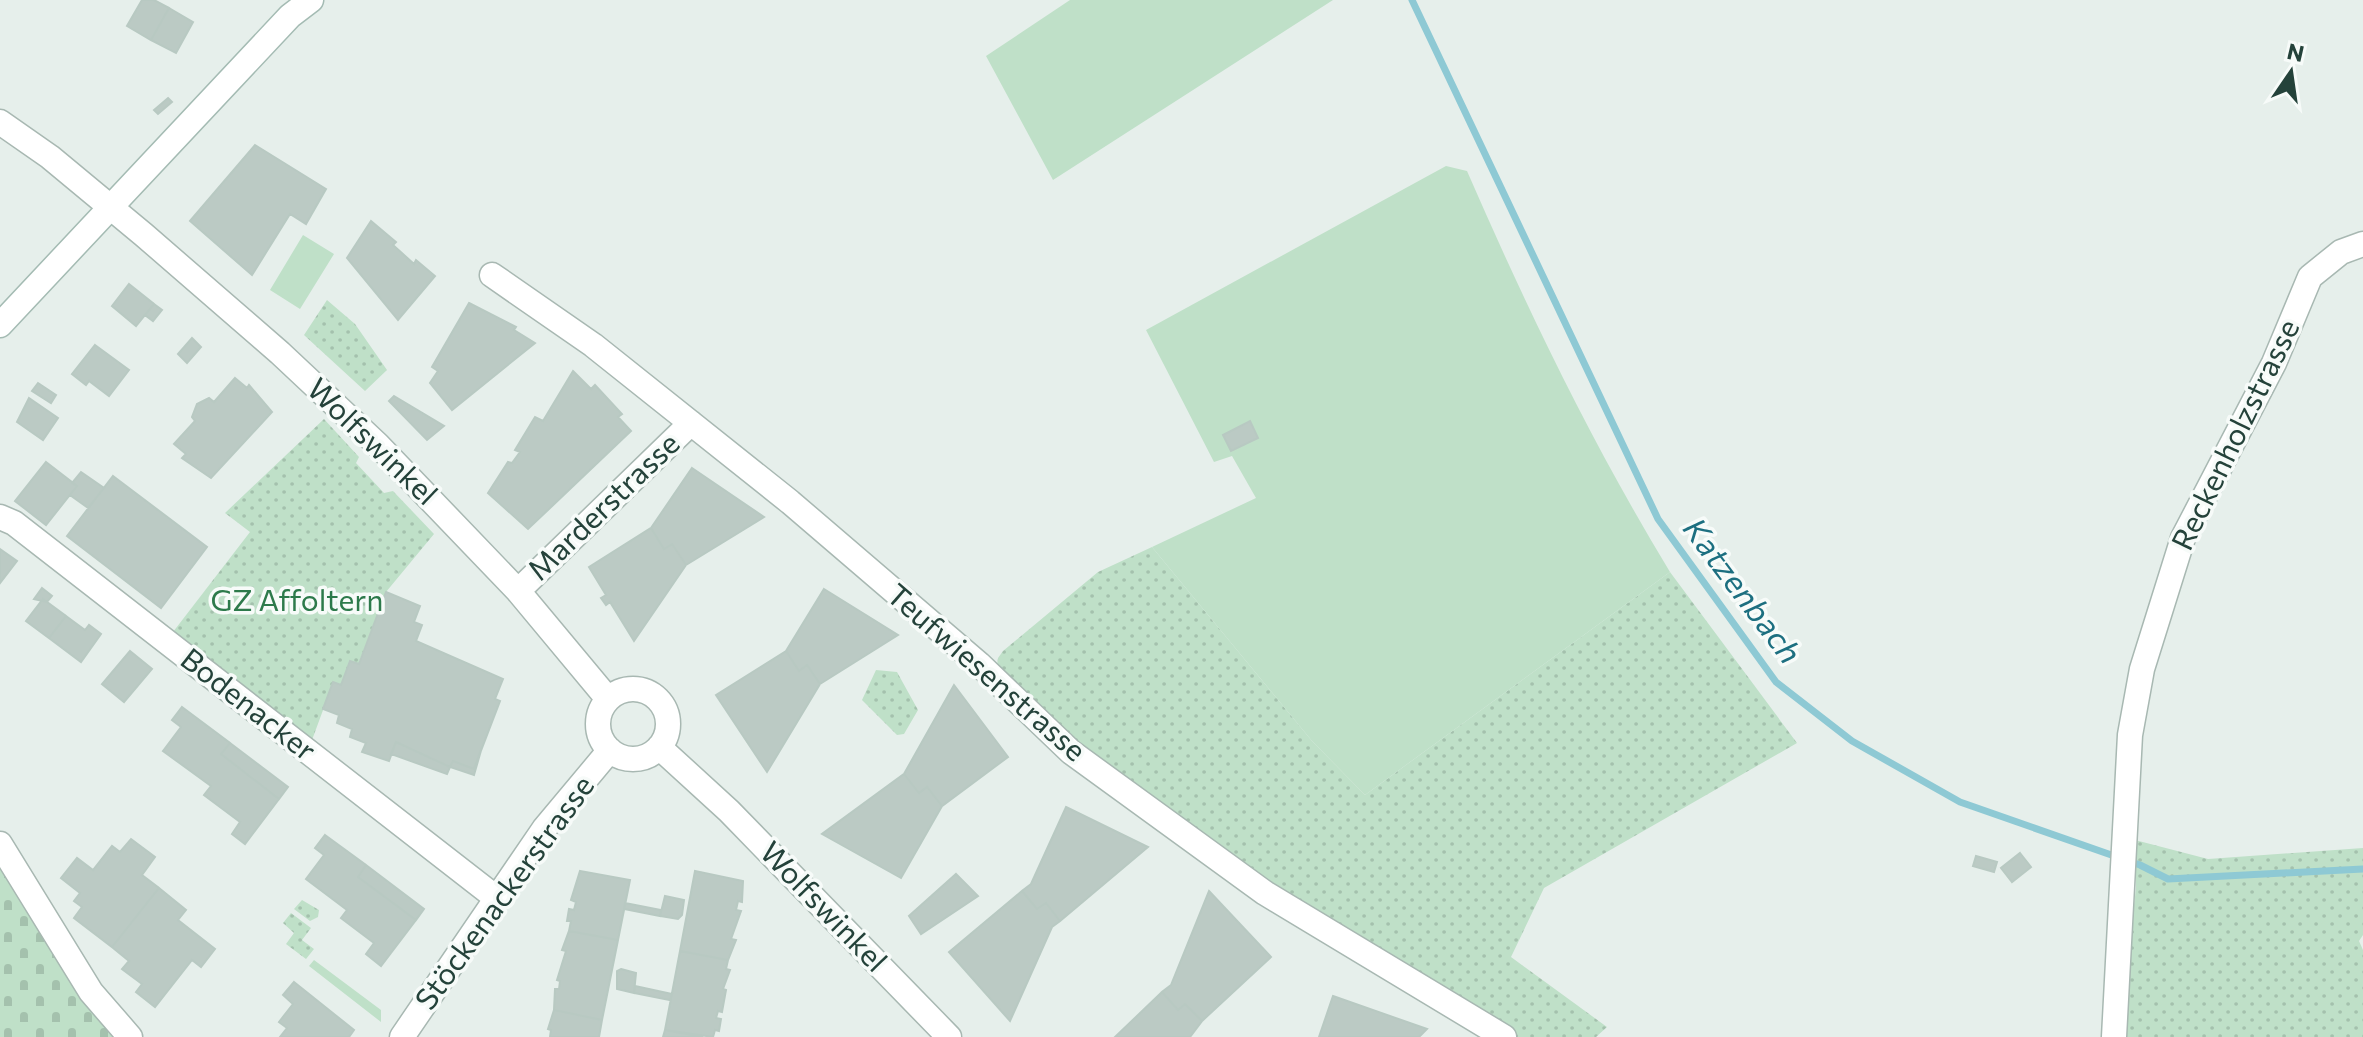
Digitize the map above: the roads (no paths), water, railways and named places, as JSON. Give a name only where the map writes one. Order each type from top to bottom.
[{"type":"street","points":[[0,325],[290,16],[311,0]]},
{"type":"street","name":"Wolfswinkel","points":[[0,122],[60,165],[280,353],[378,445],[518,591],[608,699]]},
{"type":"street","name":"Reckenholzstrasse","points":[[2114,1037],[2130,735],[2142,669],[2183,538],[2274,363],[2310,277],[2341,252],[2363,244]]},
{"type":"street","name":"Teufwiesenstrasse","points":[[492,275],[593,345],[790,502],[979,664],[1071,752],[1265,893],[1504,1037]]},
{"type":"street","name":"Marderstrasse","points":[[518,591],[691,423]]},
{"type":"street","name":"Bodenacker","points":[[0,517],[14,523],[495,897]]},
{"type":"street","points":[[625,690],[653,696],[668,720],[665,739],[659,747],[651,754],[629,759],[610,750],[602,742],[598,719],[608,699],[625,690]]},
{"type":"street","name":"Wolfswinkel","points":[[659,747],[729,811],[949,1037]]},
{"type":"street","name":"Stöckenackerstrasse","points":[[402,1037],[544,829],[610,750]]},
{"type":"street","points":[[0,844],[91,992],[130,1037]]},
{"type":"waterway","name":"Katzenbach","points":[[1412,0],[1658,519],[1776,682],[1852,741],[1960,802],[2140,865],[2168,879],[2363,869]]},
{"type":"park label","name":"GZ Affoltern","points":[[297,601]]}]
